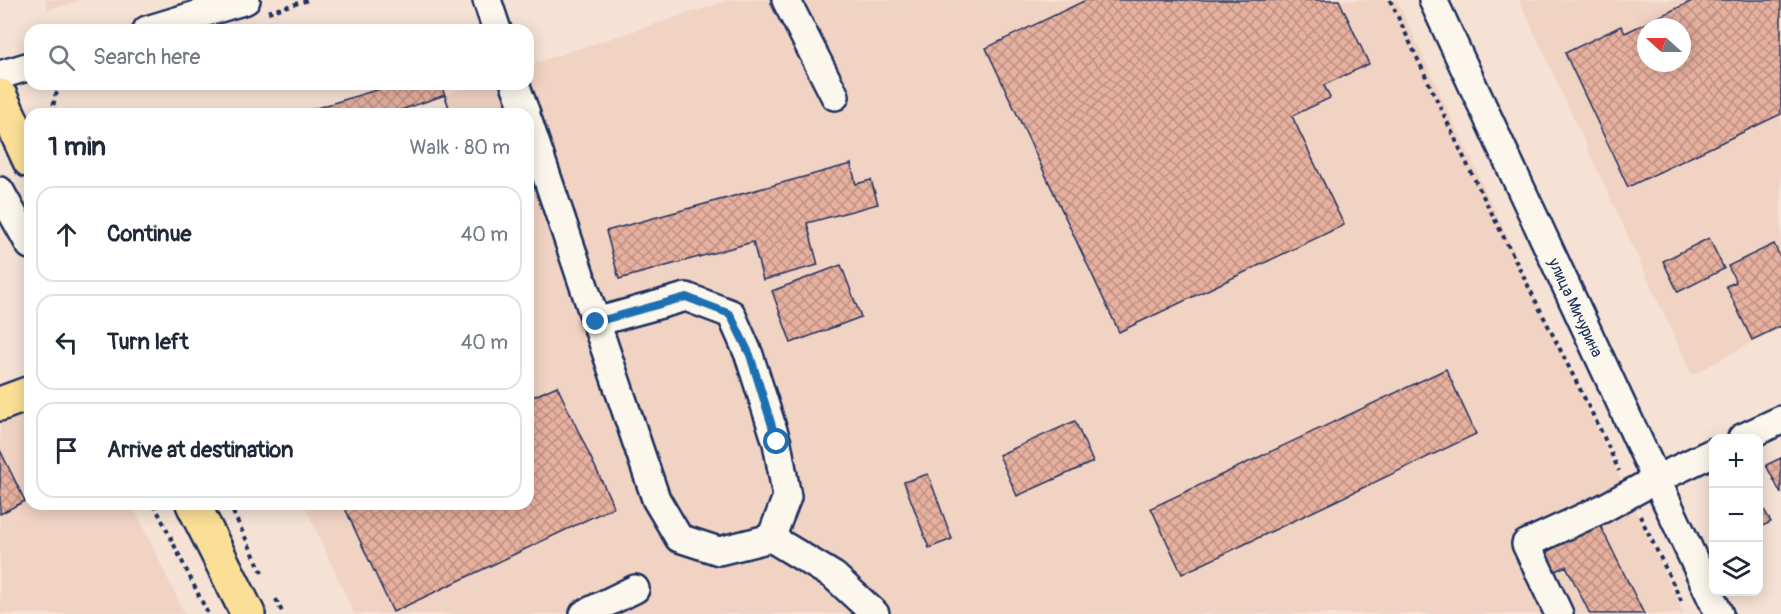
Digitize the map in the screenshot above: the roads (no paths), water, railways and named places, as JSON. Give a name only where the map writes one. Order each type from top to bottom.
[{"type":"main road","points":[[0,96],[24,148]]},
{"type":"main road","points":[[0,404],[24,395]]},
{"type":"main road","points":[[196,510],[248,614]]},
{"type":"street","points":[[167,24],[246,0]]},
{"type":"street","points":[[487,0],[495,24]]},
{"type":"street","points":[[786,0],[835,96]]},
{"type":"street","name":"улица Мичурина","points":[[1433,0],[1719,614]]},
{"type":"street","points":[[0,75],[24,68]]},
{"type":"street","points":[[517,90],[524,108]]},
{"type":"street","points":[[534,139],[656,499],[679,538],[719,551],[771,538],[834,576],[875,614]]},
{"type":"street","points":[[0,191],[24,234]]},
{"type":"street","points":[[596,322],[686,297],[730,314],[750,355],[777,442],[788,497],[771,538]]},
{"type":"street","points":[[1751,434],[1781,420]]},
{"type":"street","points":[[1559,614],[1526,543],[1630,495],[1709,454]]},
{"type":"street","points":[[584,614],[635,589]]}]
